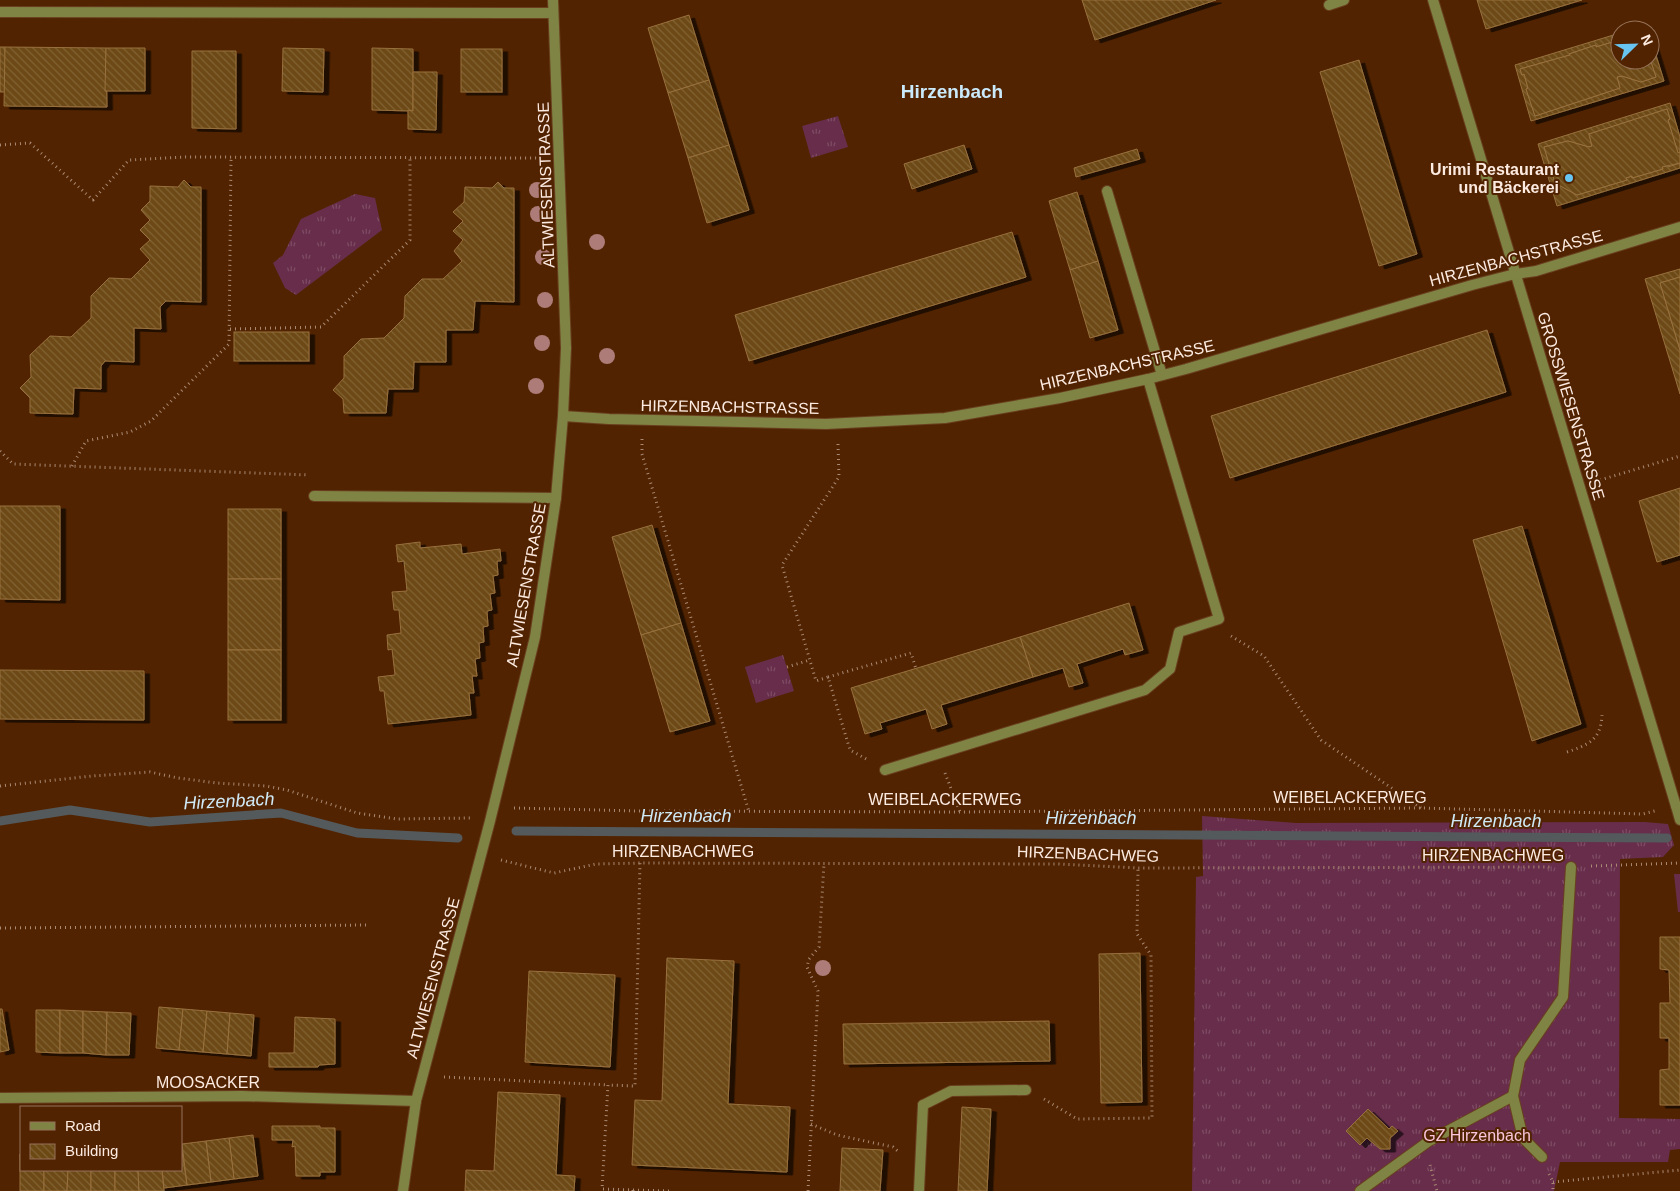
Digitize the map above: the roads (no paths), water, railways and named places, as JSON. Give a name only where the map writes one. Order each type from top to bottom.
[{"type":"street","points":[[1329,5],[1344,0]]},
{"type":"street","name":"GROSSWIESENSTRASSE","points":[[1433,0],[1680,820]]},
{"type":"street","name":"ALTWIESENSTRASSE","points":[[403,1191],[416,1101],[490,822],[535,637],[556,498],[563,416],[566,327],[553,13],[556,1]]},
{"type":"street","points":[[0,12],[553,13]]},
{"type":"street","points":[[1107,191],[1162,375]]},
{"type":"street","name":"HIRZENBACHSTRASSE","points":[[563,416],[609,419],[826,424],[945,418],[1060,398],[1148,379],[1515,274],[1536,271],[1680,227]]},
{"type":"street","points":[[886,770],[1145,690],[1170,669],[1178,632],[1219,620],[1148,379]]},
{"type":"street","points":[[314,496],[556,498]]},
{"type":"street","points":[[1542,1157],[1523,1138],[1513,1096],[1520,1060],[1563,997],[1571,867]]},
{"type":"street","points":[[919,1191],[923,1105],[951,1091],[1026,1090]]},
{"type":"street","name":"MOOSACKER","points":[[0,1098],[242,1096],[416,1101]]},
{"type":"street","points":[[1360,1191],[1429,1141],[1513,1096]]},
{"type":"waterway","name":"Hirzenbach","points":[[0,821],[70,810],[150,822],[281,813],[357,833],[458,838]]},
{"type":"waterway","name":"Hirzenbach","points":[[516,831],[1667,838]]},
{"type":"place","name":"Urimi Restaurant und Bäckerei","points":[[1569,178]]},
{"type":"district","name":"Hirzenbach","points":[[952,91]]},
{"type":"park label","name":"GZ Hirzenbach","points":[[1477,1135]]}]
